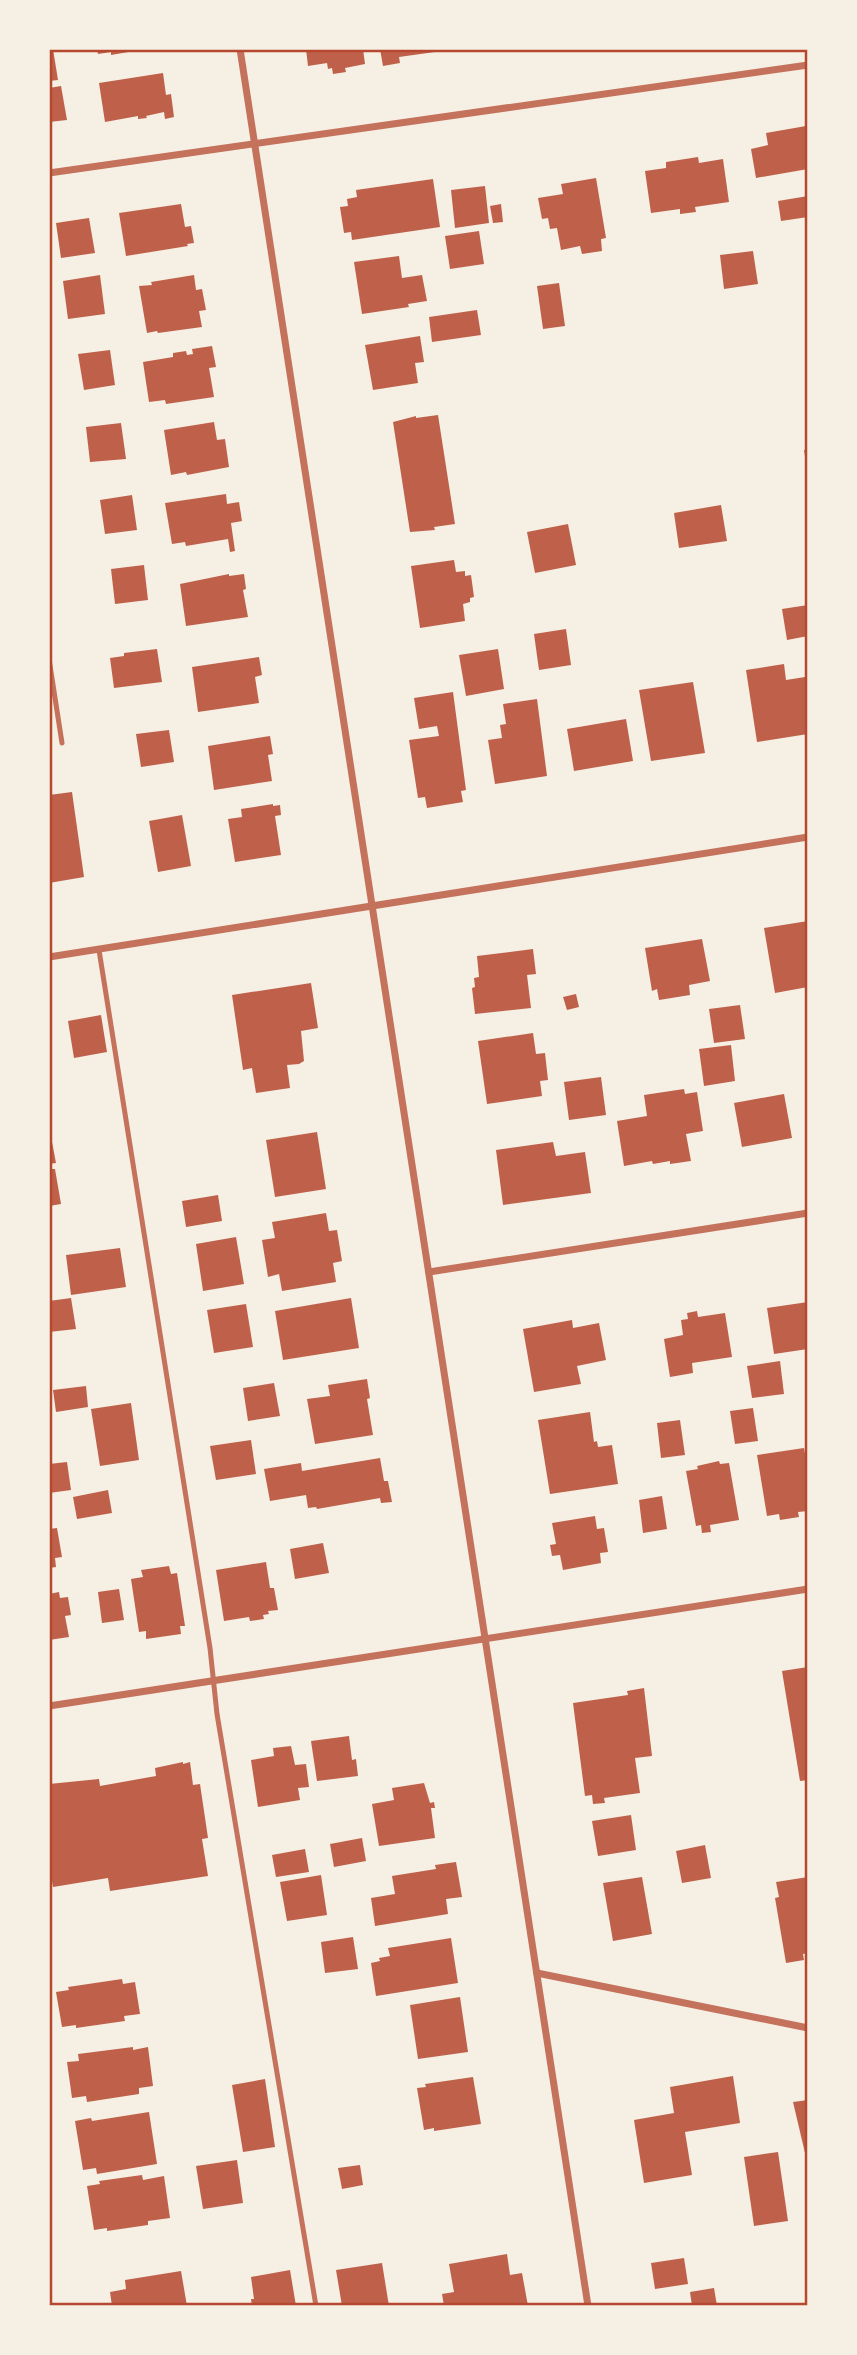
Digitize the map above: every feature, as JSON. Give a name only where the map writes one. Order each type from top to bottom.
[{"type":"street","points":[[240,49],[588,2306]]},
{"type":"street","points":[[49,173],[808,65]]},
{"type":"street","points":[[49,957],[808,837]]},
{"type":"street","points":[[429,1272],[808,1213]]},
{"type":"street","points":[[49,1706],[808,1589]]},
{"type":"street","points":[[537,1973],[808,2028]]},
{"type":"lane","points":[[49,659],[62,743]]},
{"type":"lane","points":[[99,950],[213,1681],[316,2306]]},
{"type":"building","points":[[49,49],[53,49],[58,80],[49,81]]},
{"type":"building","points":[[97,49],[140,50],[111,55],[111,52],[98,54]]},
{"type":"building","points":[[306,49],[363,49],[365,64],[345,68],[346,72],[333,74],[327,63],[308,66]]},
{"type":"building","points":[[380,49],[434,49],[435,52],[399,57],[400,63],[383,66]]},
{"type":"building","points":[[163,73],[166,95],[171,94],[174,117],[165,119],[164,112],[146,116],[147,118],[138,119],[138,116],[105,122],[99,83]]},
{"type":"building","points":[[61,86],[67,120],[49,122],[49,88]]},
{"type":"building","points":[[806,126],[808,169],[756,178],[751,149],[768,145],[766,133]]},
{"type":"building","points":[[698,157],[699,163],[723,159],[729,202],[695,207],[696,212],[680,214],[680,209],[651,213],[645,171],[666,168],[666,162]]},
{"type":"building","points":[[596,178],[606,238],[601,239],[602,251],[582,254],[580,246],[561,250],[557,228],[550,229],[548,218],[542,219],[538,198],[563,194],[561,184]]},
{"type":"building","points":[[433,179],[440,227],[352,240],[351,232],[344,233],[340,207],[348,206],[347,199],[357,197],[356,190]]},
{"type":"building","points":[[485,186],[489,223],[455,228],[451,190]]},
{"type":"building","points":[[808,196],[808,217],[781,221],[778,201]]},
{"type":"building","points":[[181,204],[185,227],[191,226],[194,243],[126,256],[119,213]]},
{"type":"building","points":[[501,204],[503,222],[493,223],[490,206]]},
{"type":"building","points":[[89,218],[95,253],[61,258],[56,223]]},
{"type":"building","points":[[479,231],[484,264],[450,269],[445,236]]},
{"type":"building","points":[[753,251],[758,284],[724,289],[720,255]]},
{"type":"building","points":[[399,256],[402,278],[422,275],[427,301],[408,304],[409,307],[362,314],[354,262]]},
{"type":"building","points":[[100,275],[105,314],[68,319],[63,281]]},
{"type":"building","points":[[194,275],[196,290],[202,289],[206,310],[199,311],[202,327],[147,333],[139,286]]},
{"type":"building","points":[[559,283],[565,326],[543,329],[537,286]]},
{"type":"building","points":[[477,310],[481,335],[432,342],[429,317]]},
{"type":"building","points":[[420,336],[424,362],[415,363],[418,383],[373,390],[365,345]]},
{"type":"building","points":[[212,346],[216,367],[209,368],[214,397],[166,404],[165,400],[149,402],[143,362],[173,357],[173,353],[186,351],[187,355],[193,354],[192,349]]},
{"type":"building","points":[[110,350],[115,385],[84,390],[78,354]]},
{"type":"building","points":[[438,415],[455,524],[434,527],[435,530],[410,532],[393,422],[416,416]]},
{"type":"building","points":[[214,422],[217,440],[225,439],[229,467],[187,475],[186,472],[171,475],[164,430]]},
{"type":"building","points":[[121,423],[126,459],[90,462],[86,427]]},
{"type":"building","points":[[804,450],[808,450],[808,469],[807,469]]},
{"type":"building","points":[[226,494],[227,504],[239,502],[242,521],[231,523],[235,551],[230,552],[228,539],[186,546],[185,542],[172,544],[165,503]]},
{"type":"building","points":[[132,495],[137,530],[105,534],[100,500]]},
{"type":"building","points":[[721,505],[727,541],[679,548],[674,513]]},
{"type":"building","points":[[568,524],[576,565],[535,573],[527,532]]},
{"type":"building","points":[[454,560],[456,572],[465,571],[465,576],[471,575],[474,597],[463,604],[465,621],[420,628],[411,566]]},
{"type":"building","points":[[144,565],[148,600],[115,604],[111,569]]},
{"type":"building","points":[[229,574],[244,574],[246,589],[243,590],[248,617],[186,626],[180,584]]},
{"type":"building","points":[[808,605],[808,636],[787,640],[782,609]]},
{"type":"building","points":[[566,629],[571,665],[539,670],[534,634]]},
{"type":"building","points":[[157,649],[162,682],[114,688],[110,658],[124,656],[124,653]]},
{"type":"building","points":[[498,649],[504,689],[466,696],[459,655]]},
{"type":"building","points":[[259,657],[262,675],[255,677],[259,703],[198,712],[192,667]]},
{"type":"building","points":[[784,664],[786,680],[805,677],[808,734],[757,742],[746,670]]},
{"type":"building","points":[[693,682],[705,753],[651,761],[639,690]]},
{"type":"building","points":[[453,692],[466,790],[461,791],[463,802],[427,808],[425,797],[418,798],[409,740],[439,736],[437,726],[419,729],[414,698]]},
{"type":"building","points":[[537,699],[547,776],[495,784],[488,740],[502,738],[500,725],[506,724],[503,704]]},
{"type":"building","points":[[626,719],[633,761],[574,771],[567,729]]},
{"type":"building","points":[[169,730],[174,762],[141,767],[136,734]]},
{"type":"building","points":[[270,736],[273,754],[268,755],[272,781],[214,790],[208,746]]},
{"type":"building","points":[[72,792],[84,877],[49,883],[49,795]]},
{"type":"building","points":[[280,805],[281,815],[275,816],[281,855],[235,862],[228,819],[242,817],[241,809]]},
{"type":"building","points":[[182,815],[191,866],[158,872],[149,821]]},
{"type":"building","points":[[808,921],[808,987],[775,993],[764,928]]},
{"type":"building","points":[[702,939],[710,981],[689,985],[690,995],[659,1000],[657,989],[652,991],[645,948]]},
{"type":"building","points":[[533,949],[536,974],[527,975],[531,1008],[475,1014],[472,988],[475,987],[474,978],[479,977],[477,956]]},
{"type":"building","points":[[311,983],[318,1028],[301,1031],[304,1061],[287,1065],[290,1088],[256,1093],[252,1068],[243,1070],[232,995]]},
{"type":"building","points":[[576,994],[579,1007],[567,1010],[563,997]]},
{"type":"building","points":[[740,1005],[745,1039],[714,1043],[709,1009]]},
{"type":"building","points":[[101,1015],[107,1052],[74,1058],[68,1021]]},
{"type":"building","points":[[533,1033],[536,1054],[545,1053],[548,1080],[540,1081],[542,1096],[487,1104],[478,1041]]},
{"type":"building","points":[[731,1045],[735,1081],[704,1086],[699,1049]]},
{"type":"building","points":[[601,1077],[606,1115],[569,1120],[564,1082]]},
{"type":"building","points":[[684,1089],[685,1094],[697,1092],[703,1131],[686,1134],[691,1161],[653,1164],[652,1161],[624,1166],[617,1121],[647,1116],[644,1095]]},
{"type":"building","points":[[784,1094],[792,1138],[742,1147],[734,1103]]},
{"type":"building","points":[[49,1126],[56,1163],[49,1164]]},
{"type":"building","points":[[317,1132],[326,1189],[275,1197],[266,1140]]},
{"type":"building","points":[[553,1142],[556,1156],[585,1152],[591,1193],[503,1205],[496,1150]]},
{"type":"building","points":[[49,1169],[55,1169],[61,1204],[49,1206]]},
{"type":"building","points":[[218,1195],[222,1221],[186,1227],[182,1201]]},
{"type":"building","points":[[326,1213],[329,1231],[337,1230],[342,1261],[333,1263],[336,1282],[282,1291],[279,1274],[268,1277],[262,1240],[275,1238],[272,1222]]},
{"type":"building","points":[[236,1237],[244,1284],[203,1291],[196,1244]]},
{"type":"building","points":[[120,1248],[126,1287],[71,1295],[66,1255]]},
{"type":"building","points":[[71,1298],[76,1329],[49,1332],[49,1301]]},
{"type":"building","points":[[351,1298],[359,1348],[283,1360],[275,1311]]},
{"type":"building","points":[[808,1302],[808,1349],[774,1354],[767,1308]]},
{"type":"building","points":[[246,1304],[253,1347],[214,1353],[207,1310]]},
{"type":"building","points":[[697,1311],[698,1317],[725,1313],[732,1357],[692,1363],[693,1373],[670,1377],[664,1339],[683,1335],[681,1320],[688,1319],[687,1313]]},
{"type":"building","points":[[572,1320],[573,1328],[599,1323],[606,1360],[577,1366],[581,1384],[534,1392],[523,1329]]},
{"type":"building","points":[[780,1361],[784,1394],[752,1398],[747,1366]]},
{"type":"building","points":[[367,1379],[370,1398],[367,1399],[373,1435],[315,1444],[307,1399],[330,1396],[328,1385]]},
{"type":"building","points":[[274,1383],[280,1416],[248,1421],[243,1388]]},
{"type":"building","points":[[86,1386],[88,1407],[56,1412],[53,1390]]},
{"type":"building","points":[[131,1403],[139,1460],[100,1466],[91,1409]]},
{"type":"building","points":[[753,1408],[758,1441],[735,1444],[730,1411]]},
{"type":"building","points":[[590,1412],[594,1442],[597,1441],[598,1447],[612,1445],[618,1484],[550,1494],[538,1420]]},
{"type":"building","points":[[680,1420],[685,1455],[661,1458],[657,1423]]},
{"type":"building","points":[[251,1440],[256,1474],[216,1480],[210,1446]]},
{"type":"building","points":[[804,1448],[808,1471],[808,1511],[798,1512],[799,1517],[780,1520],[779,1514],[767,1516],[757,1455]]},
{"type":"building","points":[[380,1458],[384,1481],[388,1481],[392,1502],[381,1503],[380,1498],[317,1509],[308,1508],[306,1495],[270,1501],[264,1469],[301,1463],[302,1471]]},
{"type":"building","points":[[719,1461],[720,1464],[729,1463],[739,1520],[710,1525],[711,1532],[702,1533],[701,1525],[696,1526],[686,1471]]},
{"type":"building","points":[[67,1462],[71,1490],[49,1493],[49,1464]]},
{"type":"building","points":[[108,1490],[112,1513],[77,1519],[73,1497]]},
{"type":"building","points":[[662,1496],[667,1529],[643,1533],[639,1500]]},
{"type":"building","points":[[595,1516],[597,1529],[604,1528],[608,1552],[600,1553],[601,1563],[563,1570],[560,1555],[552,1556],[550,1545],[556,1544],[552,1523]]},
{"type":"building","points":[[57,1528],[62,1557],[55,1558],[56,1567],[49,1568],[49,1529]]},
{"type":"building","points":[[323,1543],[329,1573],[295,1579],[290,1549]]},
{"type":"building","points":[[266,1562],[270,1588],[274,1588],[278,1610],[268,1611],[269,1614],[263,1615],[264,1619],[250,1621],[249,1617],[224,1621],[216,1570]]},
{"type":"building","points":[[169,1566],[171,1574],[177,1573],[185,1626],[180,1626],[181,1634],[146,1639],[146,1631],[139,1632],[131,1579],[143,1577],[141,1570]]},
{"type":"building","points":[[119,1589],[124,1620],[102,1623],[98,1592]]},
{"type":"building","points":[[59,1592],[60,1598],[68,1597],[71,1615],[65,1616],[69,1637],[49,1640],[49,1594]]},
{"type":"building","points":[[808,1667],[808,1780],[800,1781],[782,1671]]},
{"type":"building","points":[[644,1688],[652,1756],[635,1758],[640,1793],[604,1798],[605,1803],[593,1804],[592,1795],[585,1796],[573,1703],[628,1695],[627,1691]]},
{"type":"building","points":[[349,1736],[352,1760],[356,1759],[358,1776],[317,1781],[311,1741]]},
{"type":"building","points":[[291,1746],[295,1765],[306,1764],[309,1787],[298,1788],[300,1800],[258,1807],[251,1760],[274,1756],[273,1748]]},
{"type":"building","points":[[190,1762],[193,1785],[200,1784],[208,1838],[202,1839],[208,1876],[110,1891],[108,1878],[53,1887],[49,1864],[49,1784],[99,1779],[100,1786],[156,1776],[155,1768]]},
{"type":"building","points":[[424,1783],[430,1803],[434,1802],[435,1808],[431,1808],[435,1838],[379,1846],[372,1804],[394,1800],[392,1788]]},
{"type":"building","points":[[631,1815],[636,1850],[598,1856],[592,1821]]},
{"type":"building","points":[[362,1838],[366,1861],[334,1867],[330,1844]]},
{"type":"building","points":[[705,1845],[711,1878],[682,1883],[676,1851]]},
{"type":"building","points":[[305,1849],[309,1872],[276,1877],[272,1855]]},
{"type":"building","points":[[456,1862],[462,1897],[446,1899],[448,1914],[375,1926],[371,1898],[395,1894],[392,1876],[436,1869],[435,1865]]},
{"type":"building","points":[[321,1875],[327,1915],[287,1921],[280,1882]]},
{"type":"building","points":[[642,1877],[652,1934],[613,1941],[603,1883]]},
{"type":"building","points":[[808,1877],[808,1953],[803,1954],[804,1960],[786,1963],[775,1898],[779,1897],[776,1882]]},
{"type":"building","points":[[353,1937],[358,1969],[325,1973],[321,1942]]},
{"type":"building","points":[[451,1938],[458,1983],[376,1996],[371,1963],[390,1956],[388,1948]]},
{"type":"building","points":[[122,1979],[123,1984],[135,1982],[140,2014],[124,2016],[125,2021],[76,2028],[76,2025],[62,2027],[56,1992],[69,1990],[68,1987]]},
{"type":"building","points":[[460,1997],[468,2052],[418,2059],[410,2005]]},
{"type":"building","points":[[133,2047],[133,2050],[148,2047],[153,2086],[139,2088],[139,2094],[87,2102],[86,2096],[72,2098],[67,2062],[79,2061],[78,2054]]},
{"type":"building","points":[[733,2076],[740,2123],[685,2132],[692,2175],[644,2183],[634,2120],[674,2113],[670,2087]]},
{"type":"building","points":[[473,2077],[481,2124],[424,2130],[417,2088],[426,2087],[425,2084]]},
{"type":"building","points":[[265,2079],[275,2147],[243,2152],[232,2085]]},
{"type":"building","points":[[808,2100],[808,2152],[805,2153],[793,2102]]},
{"type":"building","points":[[149,2112],[157,2164],[97,2174],[96,2168],[83,2170],[75,2121]]},
{"type":"building","points":[[778,2152],[788,2221],[754,2226],[744,2157]]},
{"type":"building","points":[[237,2160],[243,2203],[203,2209],[196,2166]]},
{"type":"building","points":[[360,2165],[363,2185],[342,2189],[338,2168]]},
{"type":"building","points":[[142,2175],[143,2180],[164,2176],[170,2218],[148,2221],[148,2225],[107,2231],[107,2228],[94,2230],[87,2186],[100,2184],[99,2181]]},
{"type":"building","points":[[507,2254],[510,2275],[522,2273],[528,2306],[444,2306],[442,2294],[454,2292],[449,2264]]},
{"type":"building","points":[[684,2258],[688,2284],[655,2289],[651,2263]]},
{"type":"building","points":[[382,2263],[389,2306],[342,2306],[336,2270]]},
{"type":"building","points":[[290,2270],[296,2306],[252,2306],[251,2299],[254,2299],[251,2277]]},
{"type":"building","points":[[181,2271],[187,2306],[112,2306],[110,2292],[126,2289],[125,2280]]},
{"type":"building","points":[[714,2288],[717,2306],[692,2306],[690,2292]]}]
